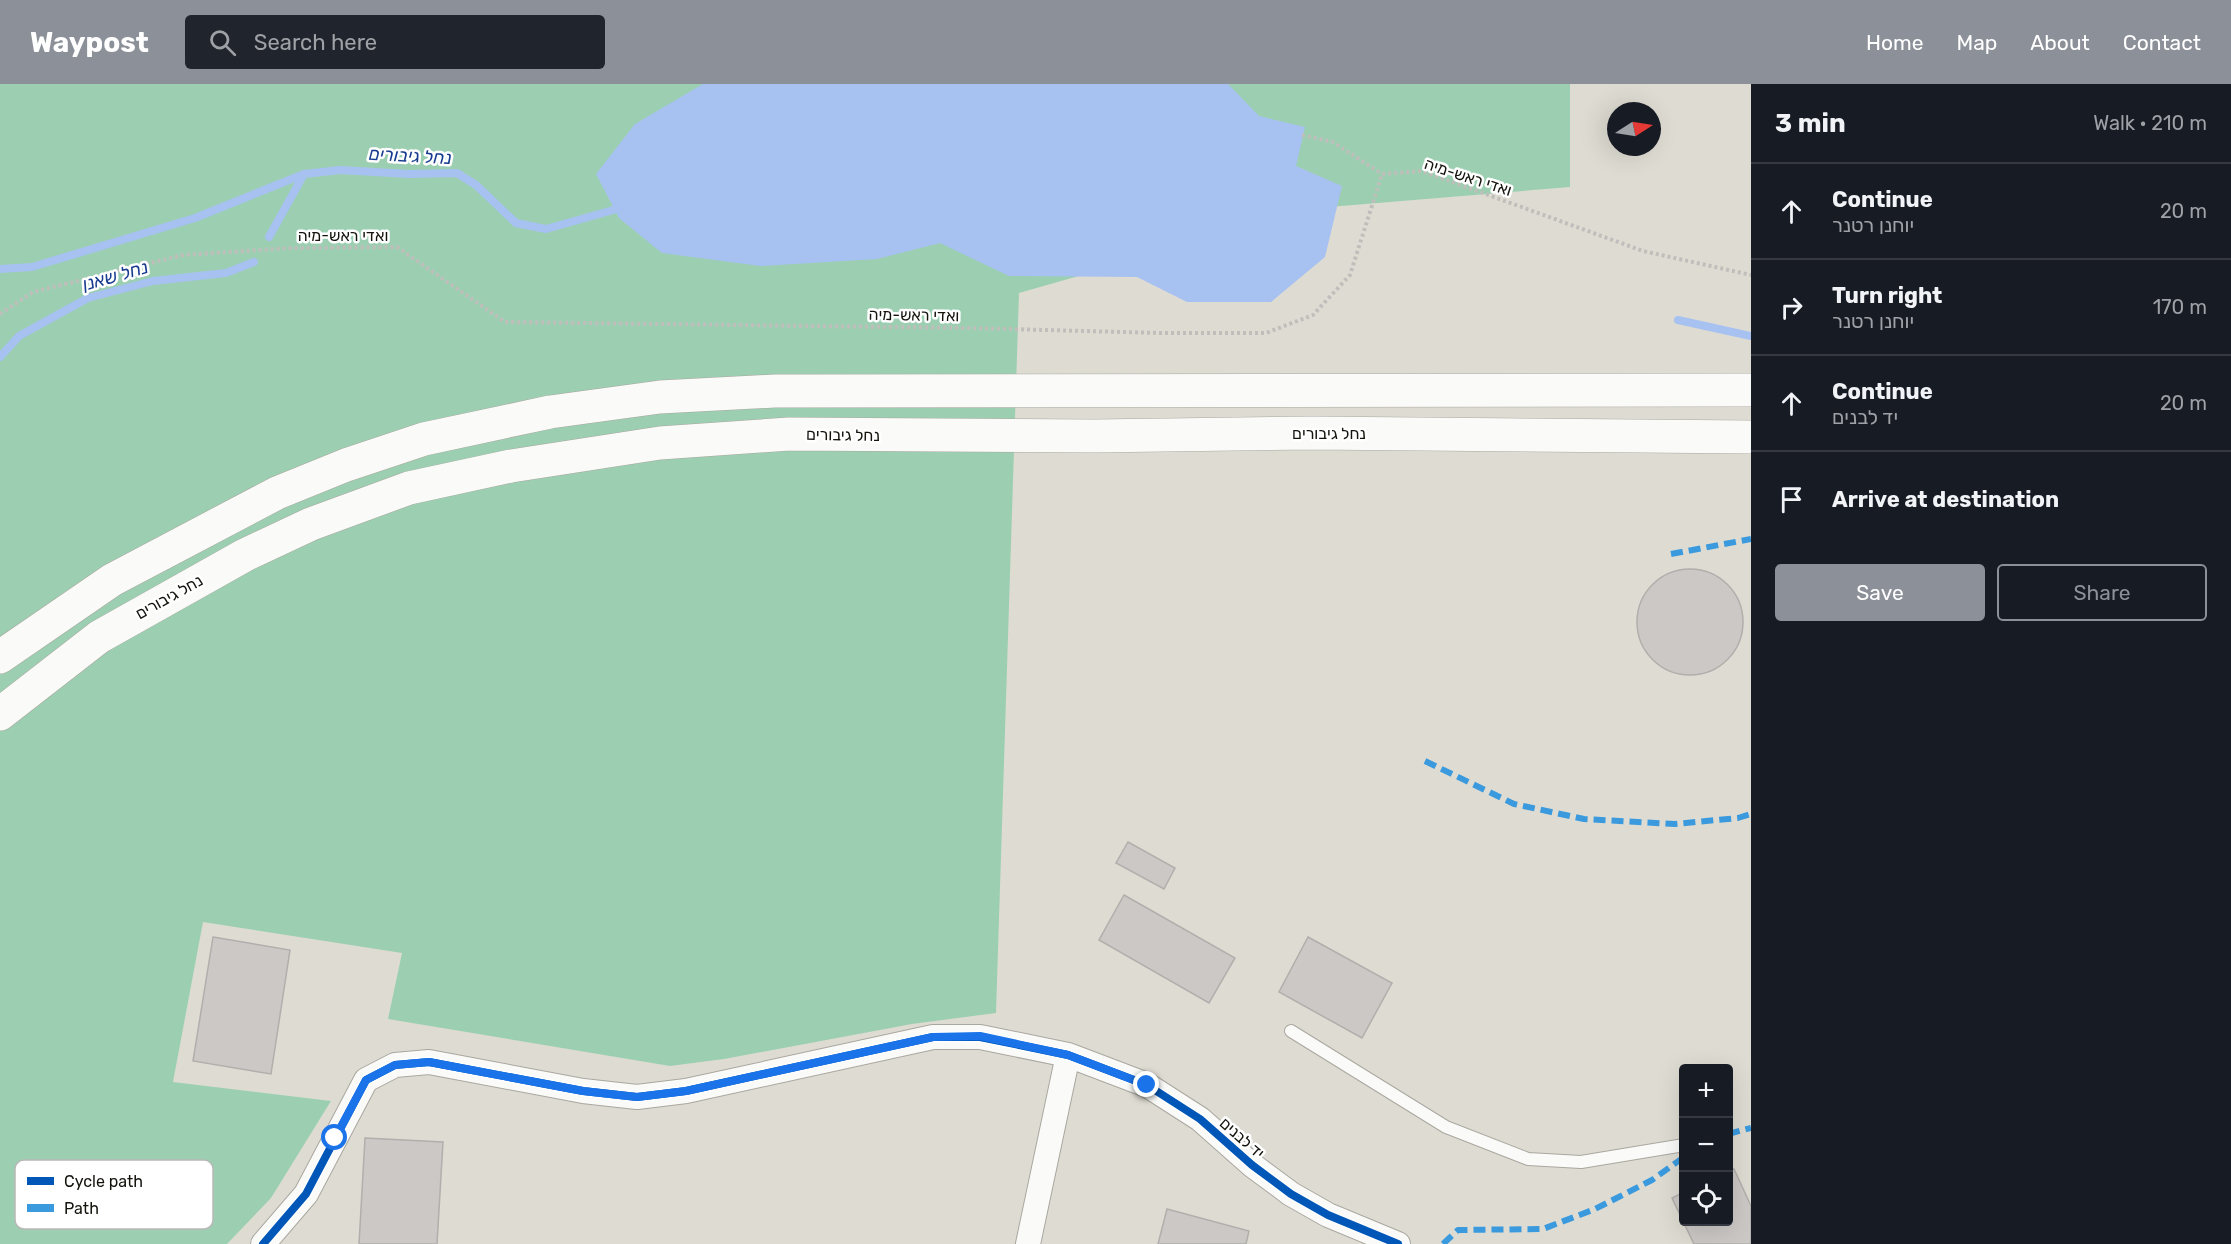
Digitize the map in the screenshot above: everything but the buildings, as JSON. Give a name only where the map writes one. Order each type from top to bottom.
[{"type":"main road","points":[[0,657],[112,580],[277,493],[346,465],[424,439],[550,412],[660,397],[774,391],[1751,390]]},
{"type":"main road","name":"נחל גיבורים","points":[[0,714],[99,637],[245,555],[311,524],[409,488],[511,466],[660,443],[789,434],[1095,436],[1312,433],[1751,437]]},
{"type":"street","name":"יד לבנים","points":[[263,1244],[306,1194],[366,1080],[395,1065],[429,1062],[583,1091],[637,1097],[686,1091],[933,1037],[980,1036],[1068,1055],[1147,1085],[1200,1119],[1252,1166],[1291,1194],[1328,1215],[1398,1244]]},
{"type":"street","points":[[1028,1244],[1068,1055]]},
{"type":"lane","points":[[1291,1031],[1446,1127],[1528,1159],[1581,1162],[1679,1146]]},
{"type":"path","points":[[1302,135],[1333,142],[1382,174]]},
{"type":"green space","points":[[0,84],[1570,84],[1570,187],[1317,208],[1019,293],[996,1013],[912,1024],[724,1059],[670,1066],[388,1019],[402,953],[203,922],[173,1082],[331,1101],[271,1198],[227,1244],[0,1244]]},
{"type":"water","points":[[703,84],[1228,84],[1259,116],[1305,127],[1296,166],[1342,186],[1325,257],[1271,302],[1187,302],[1137,277],[1009,276],[940,243],[877,259],[760,266],[662,253],[619,218],[596,174],[635,124]]},
{"type":"waterway","name":"נחל גיבורים","points":[[0,269],[32,267],[195,218],[304,174],[340,170],[409,174],[457,173],[476,185],[516,223],[546,229],[624,207]]},
{"type":"waterway","name":"נחל שאנן","points":[[269,237],[304,174]]},
{"type":"waterway","name":"נחל שאנן","points":[[0,357],[19,336],[88,298],[153,281],[226,273],[254,262]]},
{"type":"waterway","name":"נחל גיבורים","points":[[1678,320],[1751,336]]},
{"type":"marked path","points":[[1671,554],[1751,539]]},
{"type":"marked path","points":[[1425,761],[1514,804],[1584,819],[1675,824],[1738,818],[1751,814]]},
{"type":"marked path","points":[[1733,1133],[1751,1128]]},
{"type":"marked path","points":[[1443,1244],[1458,1230],[1543,1229],[1595,1209],[1652,1180],[1679,1161]]},
{"type":"cycle path","points":[[263,1244],[306,1194],[366,1080],[395,1065],[429,1062],[583,1091],[637,1097],[686,1091],[933,1037],[980,1037],[1068,1055],[1147,1085],[1200,1119],[1252,1165],[1291,1194],[1328,1215],[1398,1244]]},
{"type":"route","points":[[335,1138],[366,1080],[395,1065],[429,1062],[583,1091],[637,1097],[686,1091],[892,1044],[933,1037],[980,1036],[1068,1055],[1147,1085]]}]
